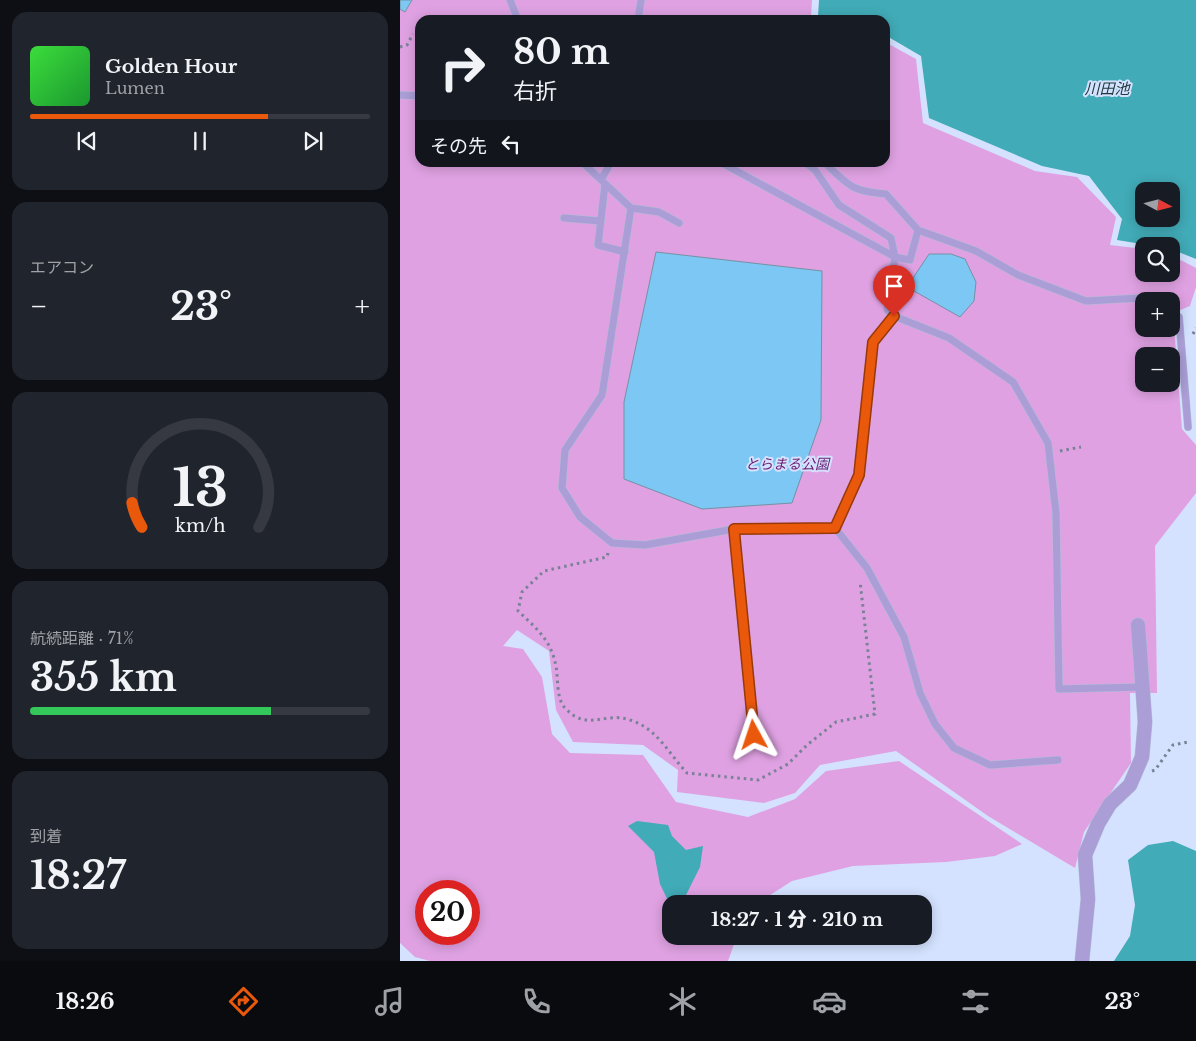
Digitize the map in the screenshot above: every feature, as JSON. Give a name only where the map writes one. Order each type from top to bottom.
[{"type":"street","points":[[1082,961],[1088,899],[1085,855],[1098,824],[1110,804],[1130,785],[1142,757],[1145,722],[1138,625]]},
{"type":"lane","points":[[510,0],[516,15]]},
{"type":"lane","points":[[639,15],[641,0]]},
{"type":"lane","points":[[400,95],[415,96]]},
{"type":"lane","points":[[587,167],[631,208],[659,212],[679,223]]},
{"type":"lane","points":[[609,167],[603,182],[598,245],[625,252]]},
{"type":"lane","points":[[729,167],[895,257],[910,260],[918,230]]},
{"type":"lane","points":[[811,167],[815,170],[839,205],[891,238],[895,257],[887,310],[894,316],[949,338],[1013,382],[1048,443],[1056,513],[1059,689],[1142,687]]},
{"type":"lane","points":[[829,167],[846,184],[862,192],[886,194],[918,230],[976,251],[1018,275],[1086,301],[1135,298]]},
{"type":"lane","points":[[631,208],[602,395],[565,450],[562,488],[580,517],[612,543],[645,545],[734,529],[835,528]]},
{"type":"lane","points":[[564,218],[600,221]]},
{"type":"lane","points":[[835,528],[859,475],[873,342],[894,316]]},
{"type":"lane","points":[[1180,329],[1188,427]]},
{"type":"lane","points":[[835,528],[868,568],[904,637],[920,692],[935,724],[954,748],[990,764],[1058,760]]},
{"type":"lane","points":[[734,529],[754,735]]},
{"type":"path","points":[[400,47],[407,45],[413,34]]},
{"type":"path","points":[[1056,451],[1081,447]]},
{"type":"path","points":[[612,543],[607,557],[544,570],[522,592],[518,610],[543,634],[555,661],[559,692],[564,708],[581,721],[596,721],[617,717],[631,720],[655,733],[687,773],[758,780],[788,764],[807,745],[836,722],[875,714],[858,558]]},
{"type":"path","points":[[1134,774],[1155,770],[1173,745],[1188,742]]},
{"type":"green space","name":"とらまる公園","points":[[400,0],[812,0],[811,15],[415,15],[415,167],[890,167],[890,45],[916,59],[923,123],[1035,171],[1077,177],[1116,217],[1110,245],[1135,248],[1135,282],[1180,282],[1180,260],[1196,268],[1196,287],[1190,306],[1180,310],[1180,292],[1135,292],[1135,337],[1175,337],[1176,347],[1135,347],[1135,392],[1179,392],[1182,429],[1196,445],[1196,493],[1155,546],[1157,693],[1130,693],[1131,763],[1084,832],[1075,868],[988,816],[896,751],[820,765],[795,793],[764,803],[677,792],[678,770],[643,745],[573,742],[556,710],[549,651],[517,630],[503,646],[523,649],[542,677],[552,734],[570,753],[643,755],[676,802],[748,817],[795,799],[826,771],[899,761],[1022,844],[995,856],[946,862],[853,866],[792,881],[770,895],[662,895],[662,945],[734,945],[728,961],[430,961],[415,957],[400,943]]},
{"type":"water","name":"川田池","points":[[819,0],[1196,0],[1196,259],[1180,253],[1180,237],[1135,237],[1135,243],[1117,240],[1122,219],[1089,176],[1042,166],[929,118],[921,56],[890,38],[890,15],[818,15]]},
{"type":"water","points":[[637,821],[668,825],[672,836],[686,850],[703,846],[700,867],[686,895],[665,895],[660,884],[654,852],[628,826]]},
{"type":"water","points":[[1173,841],[1196,851],[1196,961],[1114,961],[1130,936],[1135,905],[1128,860],[1148,845]]},
{"type":"building","points":[[400,0],[412,0],[405,12],[400,9]]},
{"type":"building","points":[[656,252],[822,271],[821,420],[792,503],[702,509],[624,479],[624,402]]},
{"type":"building","points":[[929,254],[951,254],[965,259],[976,282],[974,301],[960,317],[907,287]]},
{"type":"route","points":[[754,735],[734,529],[835,528],[859,475],[873,342],[894,316]]}]
